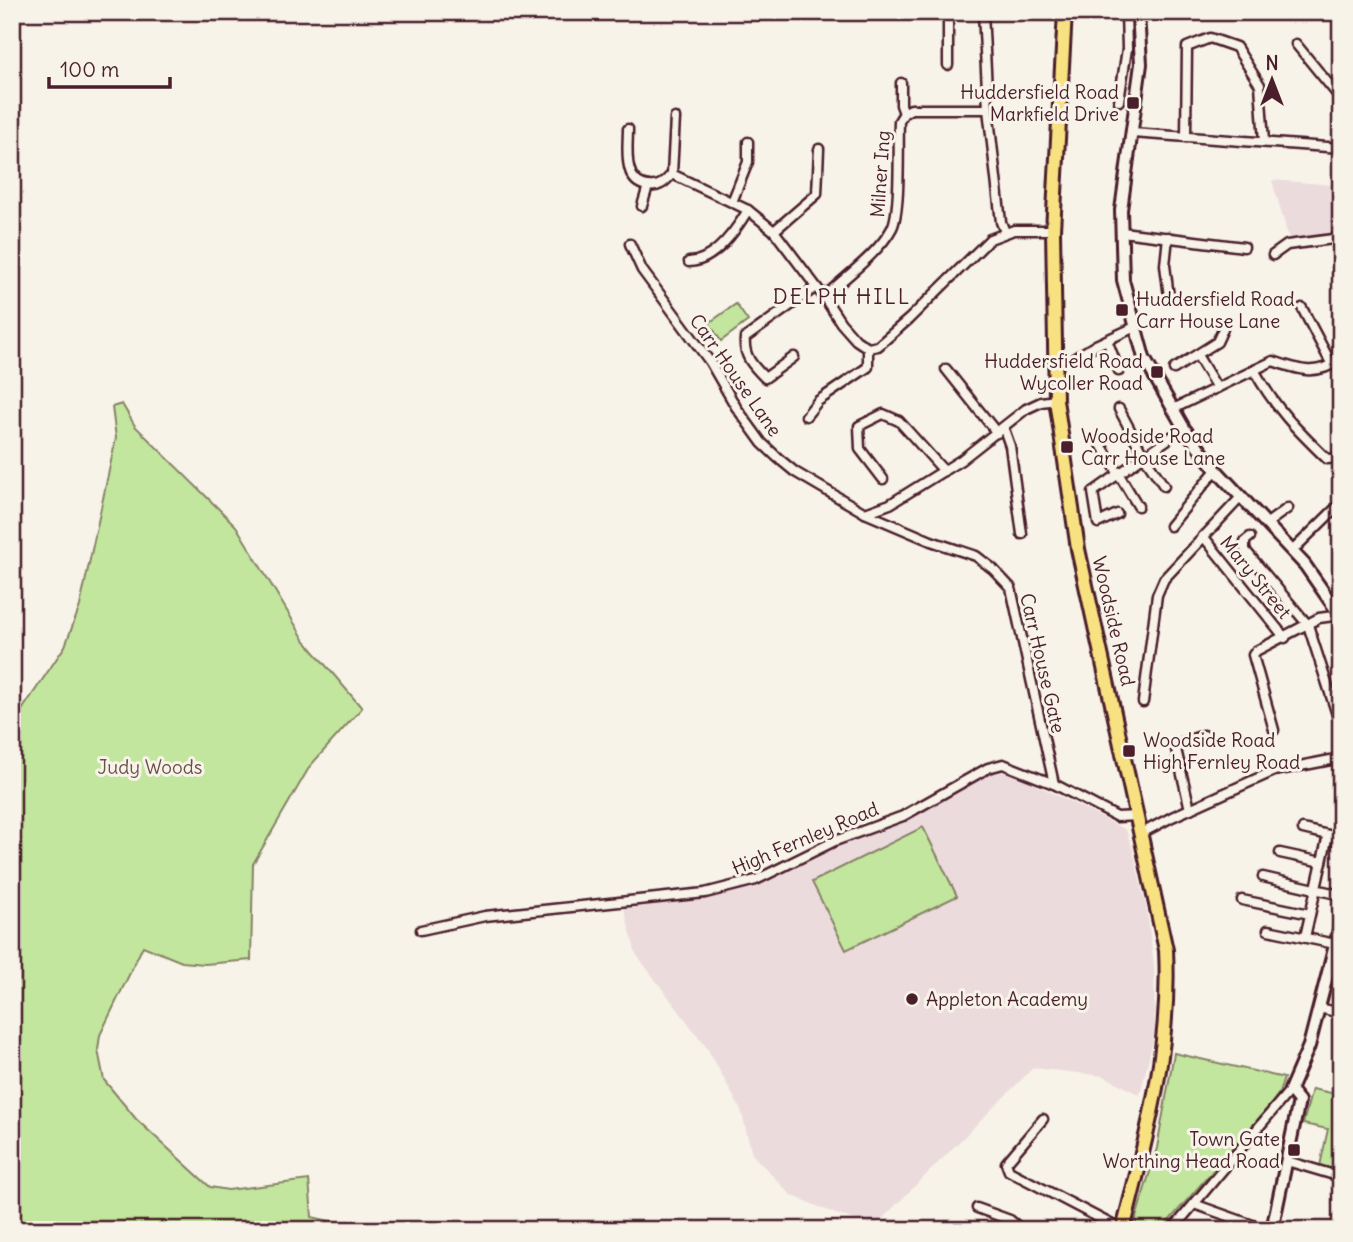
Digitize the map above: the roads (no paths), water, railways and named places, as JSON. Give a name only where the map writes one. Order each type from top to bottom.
[{"type":"main road","name":"Woodside Road","points":[[1065,12],[1053,230],[1056,400],[1078,549],[1166,950],[1167,1012],[1153,1115],[1122,1230]]},
{"type":"main road","points":[[1138,12],[1141,64],[1121,210],[1123,280],[1144,358],[1184,428],[1216,470],[1305,565],[1340,616]]},
{"type":"main road","points":[[1270,1230],[1299,1101],[1290,1090],[1309,1046],[1341,922]]},
{"type":"street","points":[[948,12],[948,65]]},
{"type":"street","points":[[983,12],[988,108],[1001,222],[1005,232]]},
{"type":"street","points":[[1119,101],[1127,49],[1126,12]]},
{"type":"street","points":[[1186,137],[1187,47],[1210,38],[1236,47],[1261,85],[1264,142]]},
{"type":"street","points":[[1296,44],[1339,95]]},
{"type":"street","points":[[901,83],[901,105],[904,113]]},
{"type":"street","name":"Milner Ing","points":[[824,297],[865,260],[892,228],[896,210],[899,121],[904,113],[911,109],[988,108]]},
{"type":"street","points":[[628,129],[629,169],[637,182],[648,187],[662,184],[672,174],[675,118]]},
{"type":"street","points":[[1132,133],[1341,148]]},
{"type":"street","points":[[732,202],[748,162],[748,142]]},
{"type":"street","points":[[774,231],[817,194],[819,149]]},
{"type":"street","points":[[672,174],[748,210],[774,231],[841,323],[856,340],[868,348],[878,346],[961,270],[990,239],[1005,232],[1024,229],[1053,230]]},
{"type":"street","points":[[642,206],[648,187]]},
{"type":"street","points":[[689,262],[704,260],[728,238],[748,210]]},
{"type":"street","points":[[1122,232],[1244,247]]},
{"type":"street","points":[[1168,237],[1165,265],[1169,297]]},
{"type":"street","points":[[1273,255],[1287,245],[1341,238]]},
{"type":"street","name":"Carr House Lane","points":[[630,244],[642,270],[710,362],[736,407],[762,443],[795,472],[865,513]]},
{"type":"street","points":[[794,357],[765,378],[749,362],[744,346],[745,338],[816,286]]},
{"type":"street","points":[[1302,308],[1332,365]]},
{"type":"street","points":[[1075,358],[1135,327]]},
{"type":"street","points":[[1174,369],[1217,342],[1223,329]]},
{"type":"street","points":[[1107,340],[1119,371]]},
{"type":"street","points":[[806,416],[818,401],[868,367],[868,348]]},
{"type":"street","points":[[1197,355],[1217,388]]},
{"type":"street","points":[[1173,409],[1273,361],[1304,372],[1332,365],[1341,359]]},
{"type":"street","points":[[946,369],[1010,446],[1022,534]]},
{"type":"street","points":[[1254,370],[1270,399],[1298,431],[1327,459],[1341,458]]},
{"type":"street","points":[[865,513],[890,504],[944,471],[1026,410],[1041,402],[1056,400]]},
{"type":"street","points":[[1119,409],[1144,456],[1164,486]]},
{"type":"street","points":[[883,479],[860,449],[859,426],[883,414],[899,421],[944,471]]},
{"type":"street","points":[[1117,513],[1098,523],[1093,492],[1184,428]]},
{"type":"street","points":[[1100,443],[1138,506]]},
{"type":"street","points":[[1170,526],[1216,470]]},
{"type":"street","points":[[1143,702],[1157,595],[1164,579],[1241,497]]},
{"type":"street","points":[[1292,551],[1337,507]]},
{"type":"street","points":[[1266,524],[1288,508]]},
{"type":"street","name":"Carr House Gate","points":[[865,513],[931,541],[976,556],[1011,588],[1054,784]]},
{"type":"street","name":"Mary Street","points":[[1203,536],[1285,638]]},
{"type":"street","points":[[1250,537],[1245,541],[1245,550],[1308,625],[1341,727]]},
{"type":"street","points":[[1274,730],[1253,655],[1320,618],[1340,616]]},
{"type":"street","points":[[1190,809],[1175,745],[1204,735]]},
{"type":"street","points":[[1142,833],[1274,771],[1341,758]]},
{"type":"street","name":"High Fernley Road","points":[[421,930],[485,916],[705,893],[755,880],[835,841],[903,816],[988,768],[1003,764],[1054,784],[1117,817],[1138,816]]},
{"type":"street","points":[[1303,830],[1341,838]]},
{"type":"street","points":[[1305,937],[1328,835]]},
{"type":"street","points":[[1280,853],[1322,862]]},
{"type":"street","points":[[1263,877],[1341,895]]},
{"type":"street","points":[[1242,900],[1310,914]]},
{"type":"street","points":[[1268,930],[1335,944]]},
{"type":"street","points":[[1319,1008],[1341,1013]]},
{"type":"street","points":[[1172,1230],[1290,1090]]},
{"type":"street","points":[[1043,1119],[1006,1163],[1009,1171],[1122,1230]]},
{"type":"street","points":[[1287,1161],[1341,1177]]},
{"type":"street","points":[[1194,1204],[1270,1230]]},
{"type":"street","points":[[977,1208],[1010,1220],[1022,1230]]},
{"type":"place","name":"Huddersfield Road Markfield Drive","points":[[1133,103]]},
{"type":"place","name":"Huddersfield Road Carr House Lane","points":[[1122,310]]},
{"type":"place","name":"Huddersfield Road Wycoller Road","points":[[1157,372]]},
{"type":"place","name":"Woodside Road Carr House Lane","points":[[1067,447]]},
{"type":"place","name":"Woodside Road High Fernley Road","points":[[1129,751]]},
{"type":"place","name":"Appleton Academy","points":[[912,999]]},
{"type":"place","name":"Town Gate Worthing Head Road","points":[[1294,1150]]},
{"type":"district","name":"DELPH HILL","points":[[842,296]]},
{"type":"park label","name":"Judy Woods","points":[[150,767]]}]
